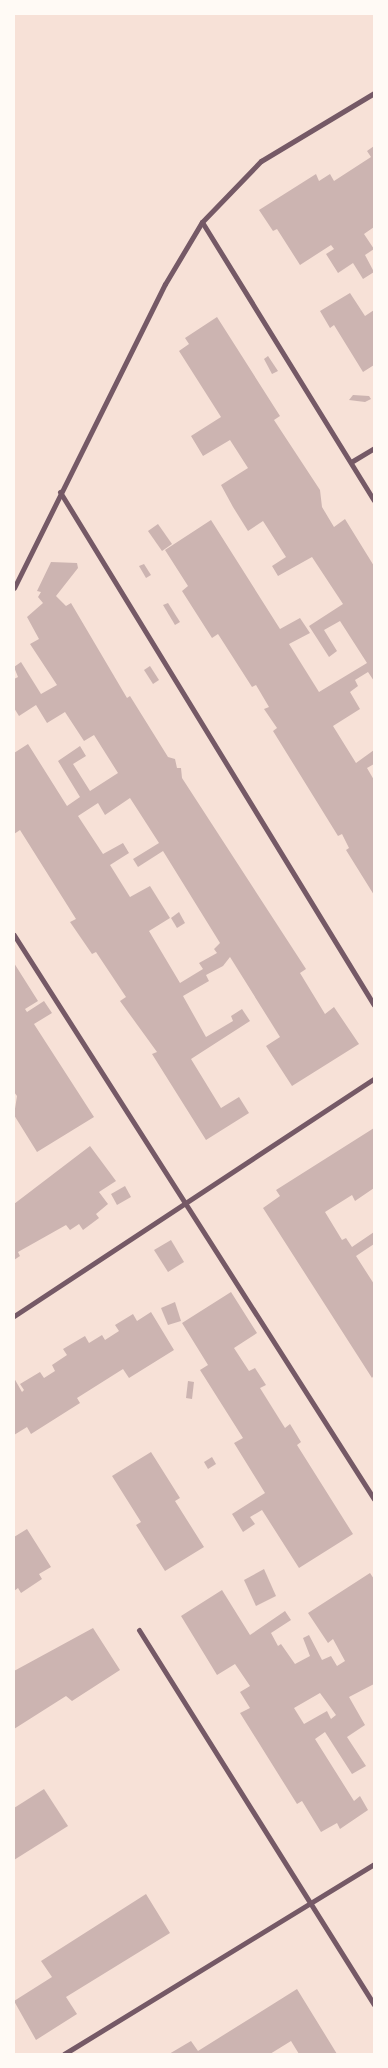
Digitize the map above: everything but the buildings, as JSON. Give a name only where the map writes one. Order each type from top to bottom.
[{"type":"street","points":[[14,588],[60,492],[165,284],[202,222],[261,161],[374,93]]},
{"type":"street","points":[[202,222],[374,500]]},
{"type":"street","points":[[351,462],[374,448]]},
{"type":"street","points":[[60,492],[374,1005]]},
{"type":"street","points":[[14,935],[374,1499]]},
{"type":"street","points":[[14,1316],[374,1079]]},
{"type":"street","points":[[138,1630],[374,2004]]},
{"type":"street","points":[[64,2054],[312,1904],[374,1864]]}]
